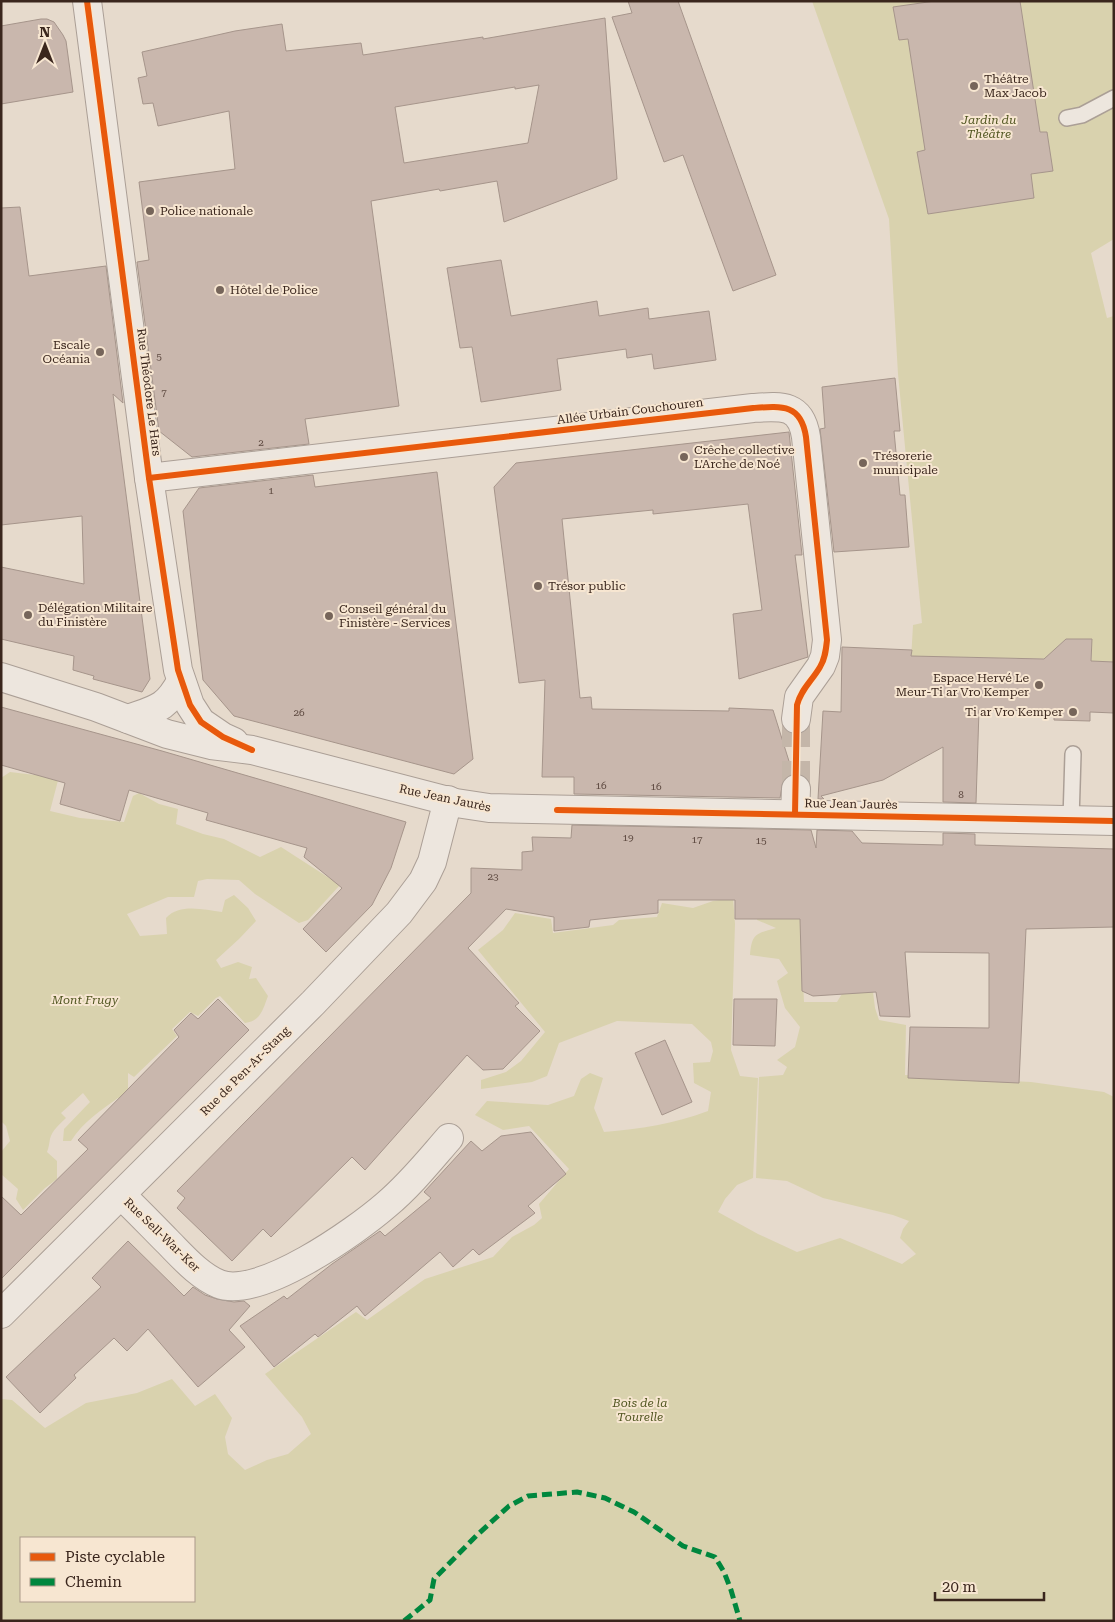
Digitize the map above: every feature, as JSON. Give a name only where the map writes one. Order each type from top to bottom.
[{"type":"street","name":"Rue Théodore Le Hars","points":[[87,1],[149,478],[170,622],[181,681],[190,705],[201,722],[223,737],[252,750]]},
{"type":"street","name":"Allée Urbain Couchouren","points":[[149,478],[753,408],[770,407],[793,410],[801,419],[806,437],[827,640],[825,656],[821,666],[802,690],[799,697],[796,719]]},
{"type":"street","name":"Rue Jean Jaurès","points":[[1,677],[49,691],[167,734],[211,745],[252,750],[472,806],[515,810],[795,802],[1071,820],[1114,821]]},
{"type":"street","points":[[128,719],[163,706],[174,694],[181,681]]},
{"type":"street","name":"Rue de Pen-Ar-Stang","points":[[1,1314],[313,1003],[399,913],[423,881],[432,862],[448,800]]},
{"type":"street","name":"Rue Sell-War-Ker","points":[[121,1195],[206,1277],[221,1285],[239,1286],[255,1284],[314,1256],[353,1232],[401,1191],[449,1138]]},
{"type":"lane","points":[[1067,118],[1082,115],[1114,98]]},
{"type":"lane","points":[[1071,820],[1073,754]]},
{"type":"green space","name":"Jardin du Théâtre","points":[[812,1],[1114,1],[1114,239],[1091,253],[1107,318],[1114,316],[1114,662],[1091,661],[1092,645],[1083,639],[1066,639],[1058,646],[1058,659],[942,657],[911,660],[913,625],[922,623],[898,374],[889,219]]},
{"type":"green space","name":"Mont Frugy","points":[[47,767],[61,769],[50,811],[80,818],[124,822],[133,796],[139,793],[159,804],[178,809],[176,824],[224,839],[260,857],[281,847],[340,885],[308,920],[299,923],[255,894],[239,880],[207,879],[198,881],[194,897],[168,897],[127,914],[140,936],[167,934],[166,918],[172,913],[185,909],[222,912],[225,900],[234,895],[248,908],[256,921],[216,960],[221,968],[238,962],[252,967],[249,979],[256,978],[268,996],[263,1010],[255,1020],[250,1022],[245,1023],[220,996],[198,1016],[190,1012],[172,1029],[177,1036],[134,1077],[128,1073],[128,1102],[118,1098],[86,1122],[71,1141],[63,1141],[64,1129],[90,1102],[83,1093],[61,1113],[66,1118],[54,1130],[50,1139],[47,1152],[57,1161],[57,1179],[23,1210],[16,1199],[18,1189],[1,1174],[1,1152],[10,1141],[6,1126],[1,1121],[1,778],[10,772],[35,775]]},
{"type":"green space","name":"Bois de la Tourelle","points":[[733,898],[735,924],[731,1050],[740,1076],[758,1078],[753,1178],[737,1185],[725,1199],[718,1212],[758,1234],[797,1252],[840,1238],[902,1264],[916,1254],[900,1238],[903,1229],[909,1221],[893,1215],[823,1198],[787,1181],[756,1178],[759,1077],[783,1075],[787,1067],[777,1060],[795,1047],[800,1027],[785,1008],[777,981],[788,973],[779,959],[750,955],[754,938],[760,933],[776,928],[757,920],[761,905],[799,899],[804,1002],[837,1002],[868,951],[875,1008],[879,1020],[906,1025],[905,1075],[1031,1082],[1104,1092],[1114,1097],[1114,1621],[1,1621],[1,1399],[12,1400],[45,1428],[86,1403],[137,1393],[172,1379],[195,1406],[215,1394],[232,1418],[225,1437],[228,1454],[245,1470],[267,1460],[288,1454],[311,1434],[302,1417],[265,1374],[356,1312],[367,1320],[425,1279],[493,1257],[512,1237],[534,1225],[542,1218],[539,1204],[569,1169],[529,1126],[503,1130],[475,1115],[487,1101],[548,1105],[574,1096],[581,1079],[590,1073],[603,1078],[594,1108],[604,1132],[657,1125],[708,1111],[711,1092],[694,1083],[693,1063],[710,1062],[713,1051],[711,1042],[692,1024],[617,1021],[559,1043],[547,1076],[532,1082],[481,1089],[481,1080],[506,1072],[521,1061],[545,1032],[478,950],[503,930],[515,913],[551,919],[553,933],[613,925],[619,920],[657,917],[662,903],[693,908],[713,901]]},
{"type":"building","points":[[628,1],[678,1],[776,275],[733,291],[683,155],[664,162],[612,17],[632,13]]},
{"type":"building","name":"Théâtre Max Jacob","points":[[935,1],[1020,1],[1040,132],[1047,132],[1053,171],[1031,174],[1034,198],[928,214],[917,152],[925,150],[908,39],[899,40],[893,7]]},
{"type":"building","points":[[605,18],[617,179],[504,222],[497,181],[371,201],[399,406],[305,419],[309,444],[192,457],[159,431],[137,262],[149,260],[139,182],[235,169],[229,111],[158,126],[153,103],[143,104],[138,78],[147,76],[142,52],[235,31],[282,24],[286,51],[361,43],[363,55],[483,37],[483,39]],"holes":[[[539,85],[528,143],[404,163],[395,107],[515,87],[515,89]]]},
{"type":"building","points":[[41,19],[54,22],[66,41],[73,92],[1,104],[1,26]]},
{"type":"building","points":[[20,207],[29,276],[106,266],[123,403],[113,394],[150,679],[142,692],[93,679],[94,676],[73,670],[74,656],[1,639],[1,567],[84,584],[82,516],[1,525],[1,208]]},
{"type":"building","points":[[501,260],[511,316],[597,301],[599,316],[648,308],[649,319],[709,311],[716,360],[654,369],[652,354],[627,358],[626,349],[557,359],[561,390],[481,402],[472,347],[460,348],[447,268]]},
{"type":"building","name":"Trésorerie municipale","points":[[895,378],[900,431],[894,431],[900,495],[905,495],[909,547],[834,552],[820,429],[825,428],[822,387]]},
{"type":"building","points":[[789,432],[802,555],[795,555],[808,657],[739,679],[733,614],[762,610],[748,504],[653,514],[653,510],[562,519],[580,698],[591,697],[592,709],[729,711],[729,708],[773,710],[793,774],[788,775],[783,781],[780,798],[574,794],[574,777],[542,777],[545,680],[519,683],[494,487],[516,463]]},
{"type":"building","points":[[437,472],[473,759],[454,774],[234,716],[203,680],[183,511],[199,488],[313,475],[315,487]]},
{"type":"building","points":[[1066,639],[1092,639],[1091,661],[1114,662],[1114,713],[1090,712],[1090,721],[1054,720],[1054,711],[979,710],[976,803],[943,802],[943,747],[883,780],[821,796],[824,799],[818,799],[823,711],[841,712],[842,647],[912,650],[911,656],[1044,659]]},
{"type":"building","points":[[1,707],[162,751],[406,822],[391,868],[372,905],[326,952],[303,929],[342,888],[304,857],[307,848],[206,820],[208,813],[129,790],[120,821],[60,804],[65,783],[1,765]]},
{"type":"building","points":[[572,825],[811,830],[816,848],[817,830],[852,831],[862,843],[943,845],[943,833],[975,834],[975,845],[1114,849],[1114,927],[1026,929],[1019,1083],[908,1078],[910,1027],[989,1028],[989,953],[905,952],[910,1017],[880,1016],[876,992],[813,996],[802,991],[800,919],[735,919],[735,900],[658,900],[658,913],[590,920],[589,927],[554,931],[554,917],[506,909],[468,948],[519,1003],[515,1006],[540,1031],[503,1069],[483,1070],[467,1055],[365,1170],[352,1157],[271,1237],[263,1229],[232,1261],[177,1208],[185,1198],[177,1191],[471,893],[471,868],[522,870],[522,852],[533,851],[532,837],[571,838]]},
{"type":"building","points":[[218,999],[249,1030],[1,1279],[1,1196],[21,1215],[88,1149],[78,1140],[179,1037],[174,1030],[191,1013],[198,1019]]},
{"type":"building","points":[[734,999],[777,999],[775,1046],[733,1045]]},
{"type":"building","points":[[665,1040],[692,1102],[662,1115],[635,1053]]},
{"type":"building","points":[[531,1132],[566,1174],[528,1206],[535,1213],[479,1255],[473,1249],[453,1267],[440,1252],[365,1316],[357,1306],[318,1337],[315,1334],[274,1367],[240,1326],[284,1296],[287,1299],[332,1264],[380,1231],[385,1236],[431,1198],[424,1192],[471,1141],[482,1151],[501,1136]]},
{"type":"building","points":[[128,1241],[184,1296],[193,1287],[205,1295],[217,1299],[234,1302],[244,1301],[250,1306],[229,1330],[245,1347],[198,1387],[148,1329],[127,1351],[114,1338],[74,1375],[76,1378],[40,1413],[6,1377],[101,1287],[92,1278]]},
{"type":"tunnel","points":[[796,719],[796,789]]},
{"type":"marked path","points":[[404,1621],[430,1600],[434,1579],[477,1535],[509,1506],[528,1496],[577,1492],[605,1498],[634,1512],[683,1546],[715,1557],[724,1572],[740,1621]]},
{"type":"cycle path","points":[[87,1],[149,478],[178,670],[190,705],[201,722],[223,737],[252,750]]},
{"type":"cycle path","points":[[149,478],[753,408],[773,407],[789,409],[800,418],[806,437],[827,640],[822,664],[804,690],[797,705],[795,814]]},
{"type":"cycle path","points":[[557,810],[1114,821]]},
{"type":"place","name":"Théâtre Max Jacob","points":[[974,86]]},
{"type":"place","name":"Police nationale","points":[[150,211]]},
{"type":"place","name":"Hôtel de Police","points":[[220,290]]},
{"type":"place","name":"Escale Océania","points":[[100,352]]},
{"type":"place","name":"Crêche collective L'Arche de Noé","points":[[684,457]]},
{"type":"place","name":"Trésorerie municipale","points":[[863,463]]},
{"type":"place","name":"Trésor public","points":[[538,586]]},
{"type":"place","name":"Délégation Militaire du Finistère","points":[[28,615]]},
{"type":"place","name":"Conseil général du Finistère - Services","points":[[329,616]]},
{"type":"place","name":"Espace Hervé Le Meur-Ti ar Vro Kemper","points":[[1039,685]]},
{"type":"place","name":"Ti ar Vro Kemper","points":[[1073,712]]}]
